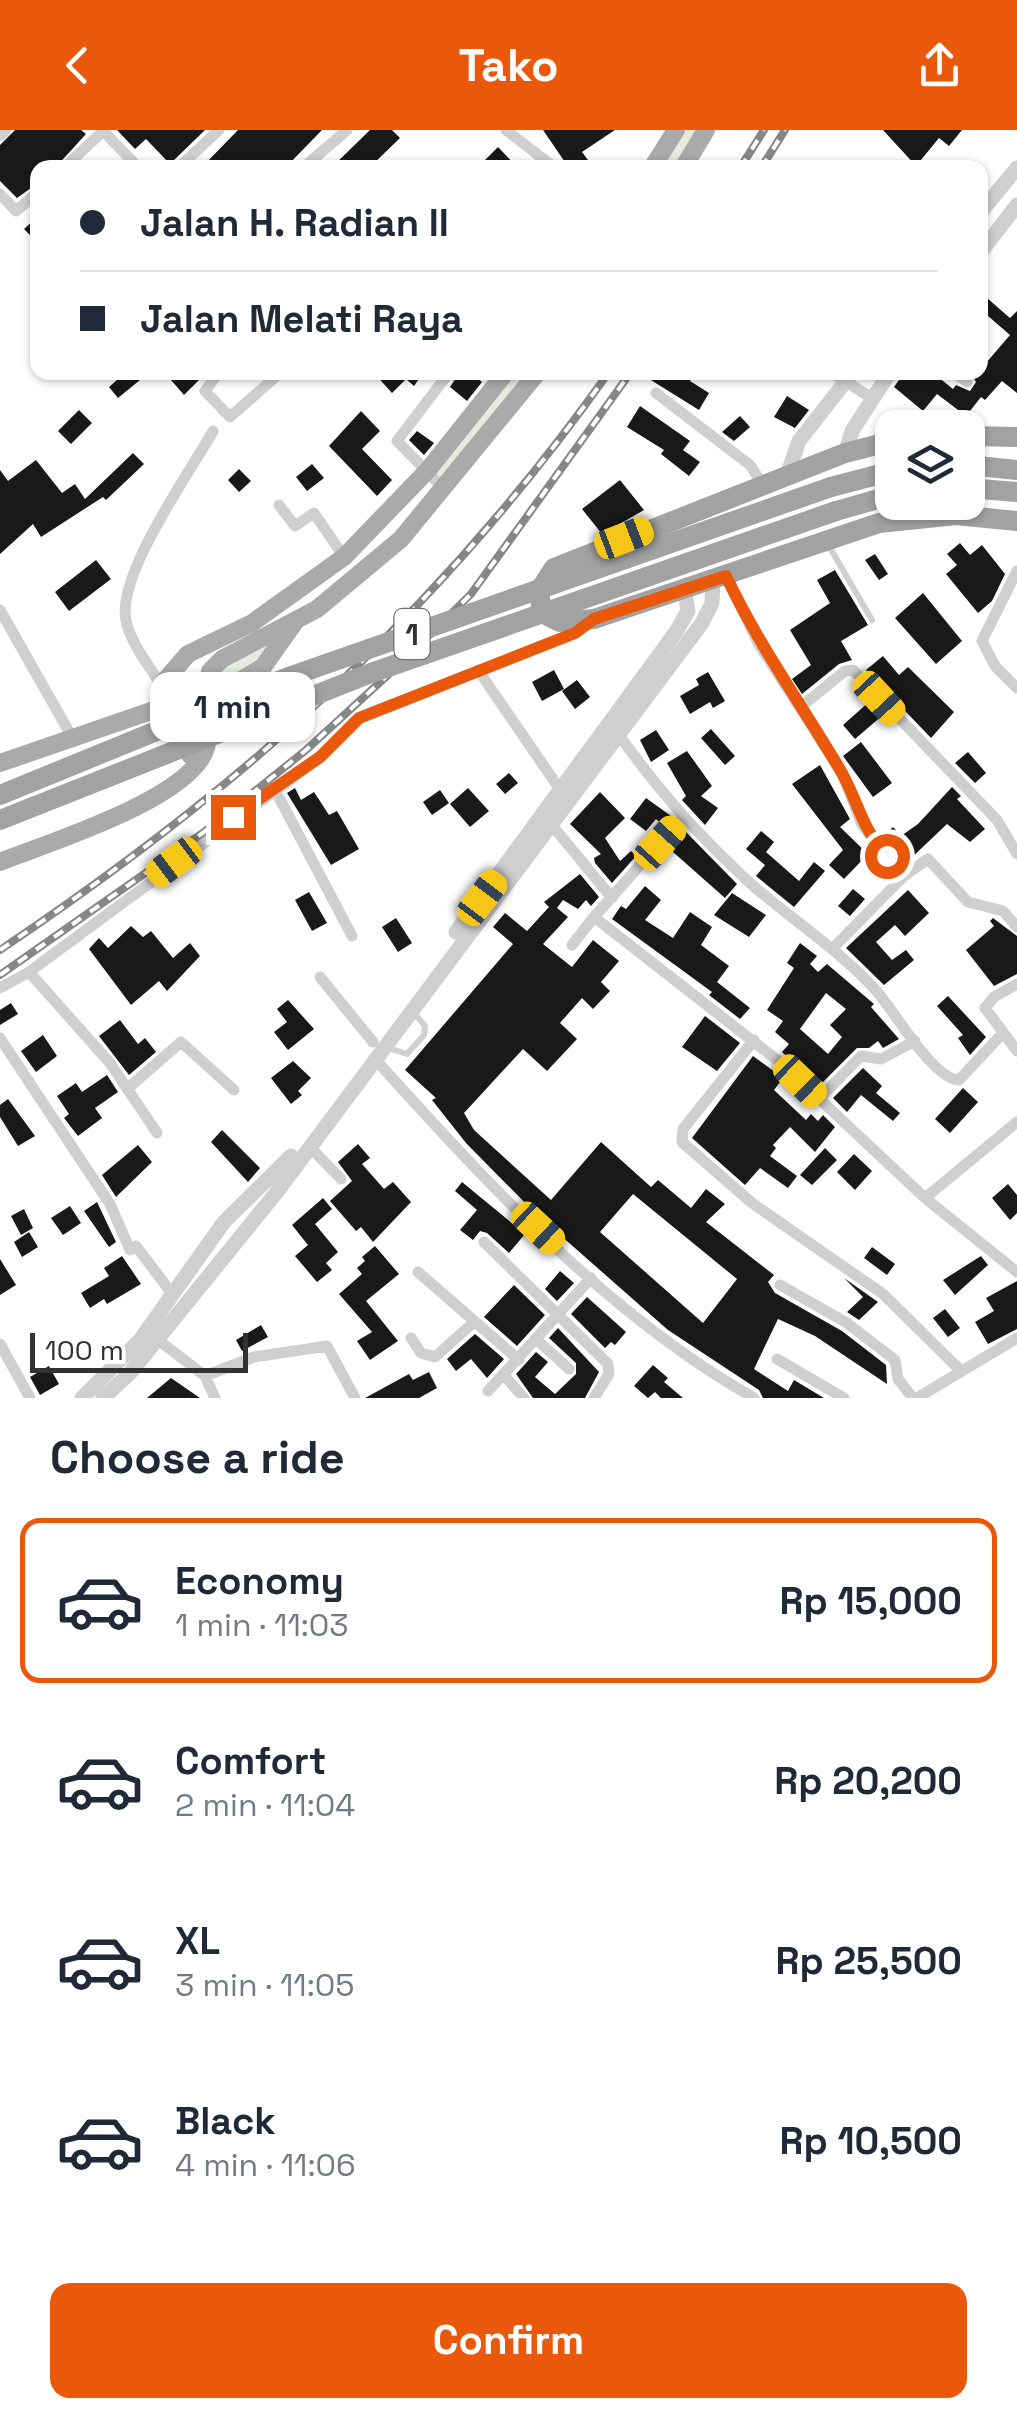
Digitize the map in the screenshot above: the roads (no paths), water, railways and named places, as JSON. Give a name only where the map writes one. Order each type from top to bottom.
[{"type":"highway","points":[[985,436],[1017,437]]},
{"type":"highway","points":[[875,445],[846,452],[554,568],[538,591],[542,613],[560,622],[594,619],[879,523],[956,515],[1017,521]]},
{"type":"highway","points":[[985,467],[1017,470]]},
{"type":"highway","name":"1","points":[[0,796],[304,672],[875,476]]},
{"type":"highway","points":[[985,489],[1017,492]]},
{"type":"highway","name":"1","points":[[0,820],[389,666],[875,500]]},
{"type":"main road","points":[[688,160],[706,130]]},
{"type":"main road","points":[[656,160],[671,132]]},
{"type":"main road","points":[[165,694],[174,665],[188,654],[252,623],[344,557],[428,470],[500,380]]},
{"type":"main road","points":[[0,862],[152,800],[184,774],[206,746],[210,670],[297,619],[366,570],[445,490],[532,380]]},
{"type":"main road","points":[[0,763],[140,713],[165,694],[206,692],[262,667],[297,619]]},
{"type":"main road","points":[[165,694],[184,722],[190,740],[184,774]]},
{"type":"street","points":[[0,136],[6,130]]},
{"type":"street","points":[[72,160],[103,130],[132,160]]},
{"type":"street","points":[[187,160],[220,130]]},
{"type":"street","points":[[311,160],[346,130]]},
{"type":"street","points":[[506,130],[544,160]]},
{"type":"street","points":[[988,203],[1017,168]]},
{"type":"street","points":[[0,194],[16,211],[30,199]]},
{"type":"street","points":[[988,243],[1017,205]]},
{"type":"street","points":[[988,213],[1004,222]]},
{"type":"street","points":[[213,380],[205,391],[230,416],[273,380]]},
{"type":"street","points":[[444,380],[398,441],[445,490]]},
{"type":"street","points":[[846,452],[852,432],[884,380]]},
{"type":"street","points":[[787,475],[799,441],[851,383],[872,398]]},
{"type":"street","points":[[656,393],[750,465],[763,484]]},
{"type":"street","points":[[165,694],[127,626],[124,607],[140,559],[213,431]]},
{"type":"street","points":[[278,505],[295,526],[314,513],[344,557]]},
{"type":"street","points":[[1017,571],[982,641],[995,666],[1017,688]]},
{"type":"street","points":[[720,578],[843,774],[862,825],[904,876]]},
{"type":"street","points":[[104,1398],[178,1301],[309,1146],[528,845],[552,824],[702,623],[720,578]]},
{"type":"street","points":[[263,1198],[291,1156],[411,1008],[687,616],[684,589]]},
{"type":"street","points":[[0,610],[72,737]]},
{"type":"street","points":[[0,988],[29,972],[320,757],[359,718],[575,633],[594,619]]},
{"type":"street","points":[[478,670],[561,790]]},
{"type":"street","points":[[802,706],[845,670],[853,670],[997,820],[1017,854]]},
{"type":"street","points":[[618,734],[682,818],[793,919],[834,947],[877,991],[938,1070],[955,1081],[1002,1034]]},
{"type":"street","points":[[274,788],[352,936]]},
{"type":"street","points":[[572,945],[682,818]]},
{"type":"street","points":[[552,824],[612,898]]},
{"type":"street","points":[[834,947],[904,876],[930,859],[968,902],[1004,911],[1017,927]]},
{"type":"street","points":[[594,917],[754,1040],[926,1198],[1017,1272]]},
{"type":"street","points":[[29,972],[110,1063],[156,1133]]},
{"type":"street","points":[[320,977],[493,1187],[591,1278],[685,1357],[754,1398]]},
{"type":"street","points":[[1017,984],[994,997],[986,1008],[1017,1051]]},
{"type":"street","points":[[0,1038],[110,1204],[130,1250],[136,1246],[178,1301]]},
{"type":"street","points":[[754,1040],[683,1129],[682,1142],[752,1203],[883,1294],[960,1370]]},
{"type":"street","points":[[127,1089],[182,1042],[234,1090]]},
{"type":"street","points":[[819,1100],[861,1056],[881,1060],[915,1042]]},
{"type":"street","points":[[926,1198],[1017,1122]]},
{"type":"street","points":[[309,1146],[341,1179]]},
{"type":"street","points":[[484,1242],[610,1366],[594,1398]]},
{"type":"street","points":[[418,1272],[519,1360]]},
{"type":"street","points":[[488,1391],[591,1278]]},
{"type":"street","points":[[780,1285],[846,1323],[895,1360],[898,1379],[915,1398],[1017,1338]]},
{"type":"street","points":[[411,1338],[422,1353],[435,1357],[474,1322]]},
{"type":"street","points":[[148,1339],[205,1376],[215,1398]]},
{"type":"street","points":[[82,1398],[148,1339]]},
{"type":"street","points":[[537,1340],[569,1368]]},
{"type":"street","points":[[0,1344],[30,1398]]},
{"type":"street","points":[[205,1376],[254,1357],[322,1345],[354,1398]]},
{"type":"street","points":[[777,1359],[844,1398]]},
{"type":"street","points":[[504,1375],[524,1398]]},
{"type":"lane","points":[[827,540],[872,620]]},
{"type":"lane","points":[[377,1048],[407,1054],[424,1036],[425,1026],[411,1008]]},
{"type":"railway","points":[[745,160],[764,130]]},
{"type":"railway","points":[[766,160],[785,130]]},
{"type":"railway","points":[[0,950],[174,825],[332,690],[476,541],[603,380]]},
{"type":"railway","points":[[0,975],[204,832],[306,750],[401,663],[471,594],[625,380]]}]
